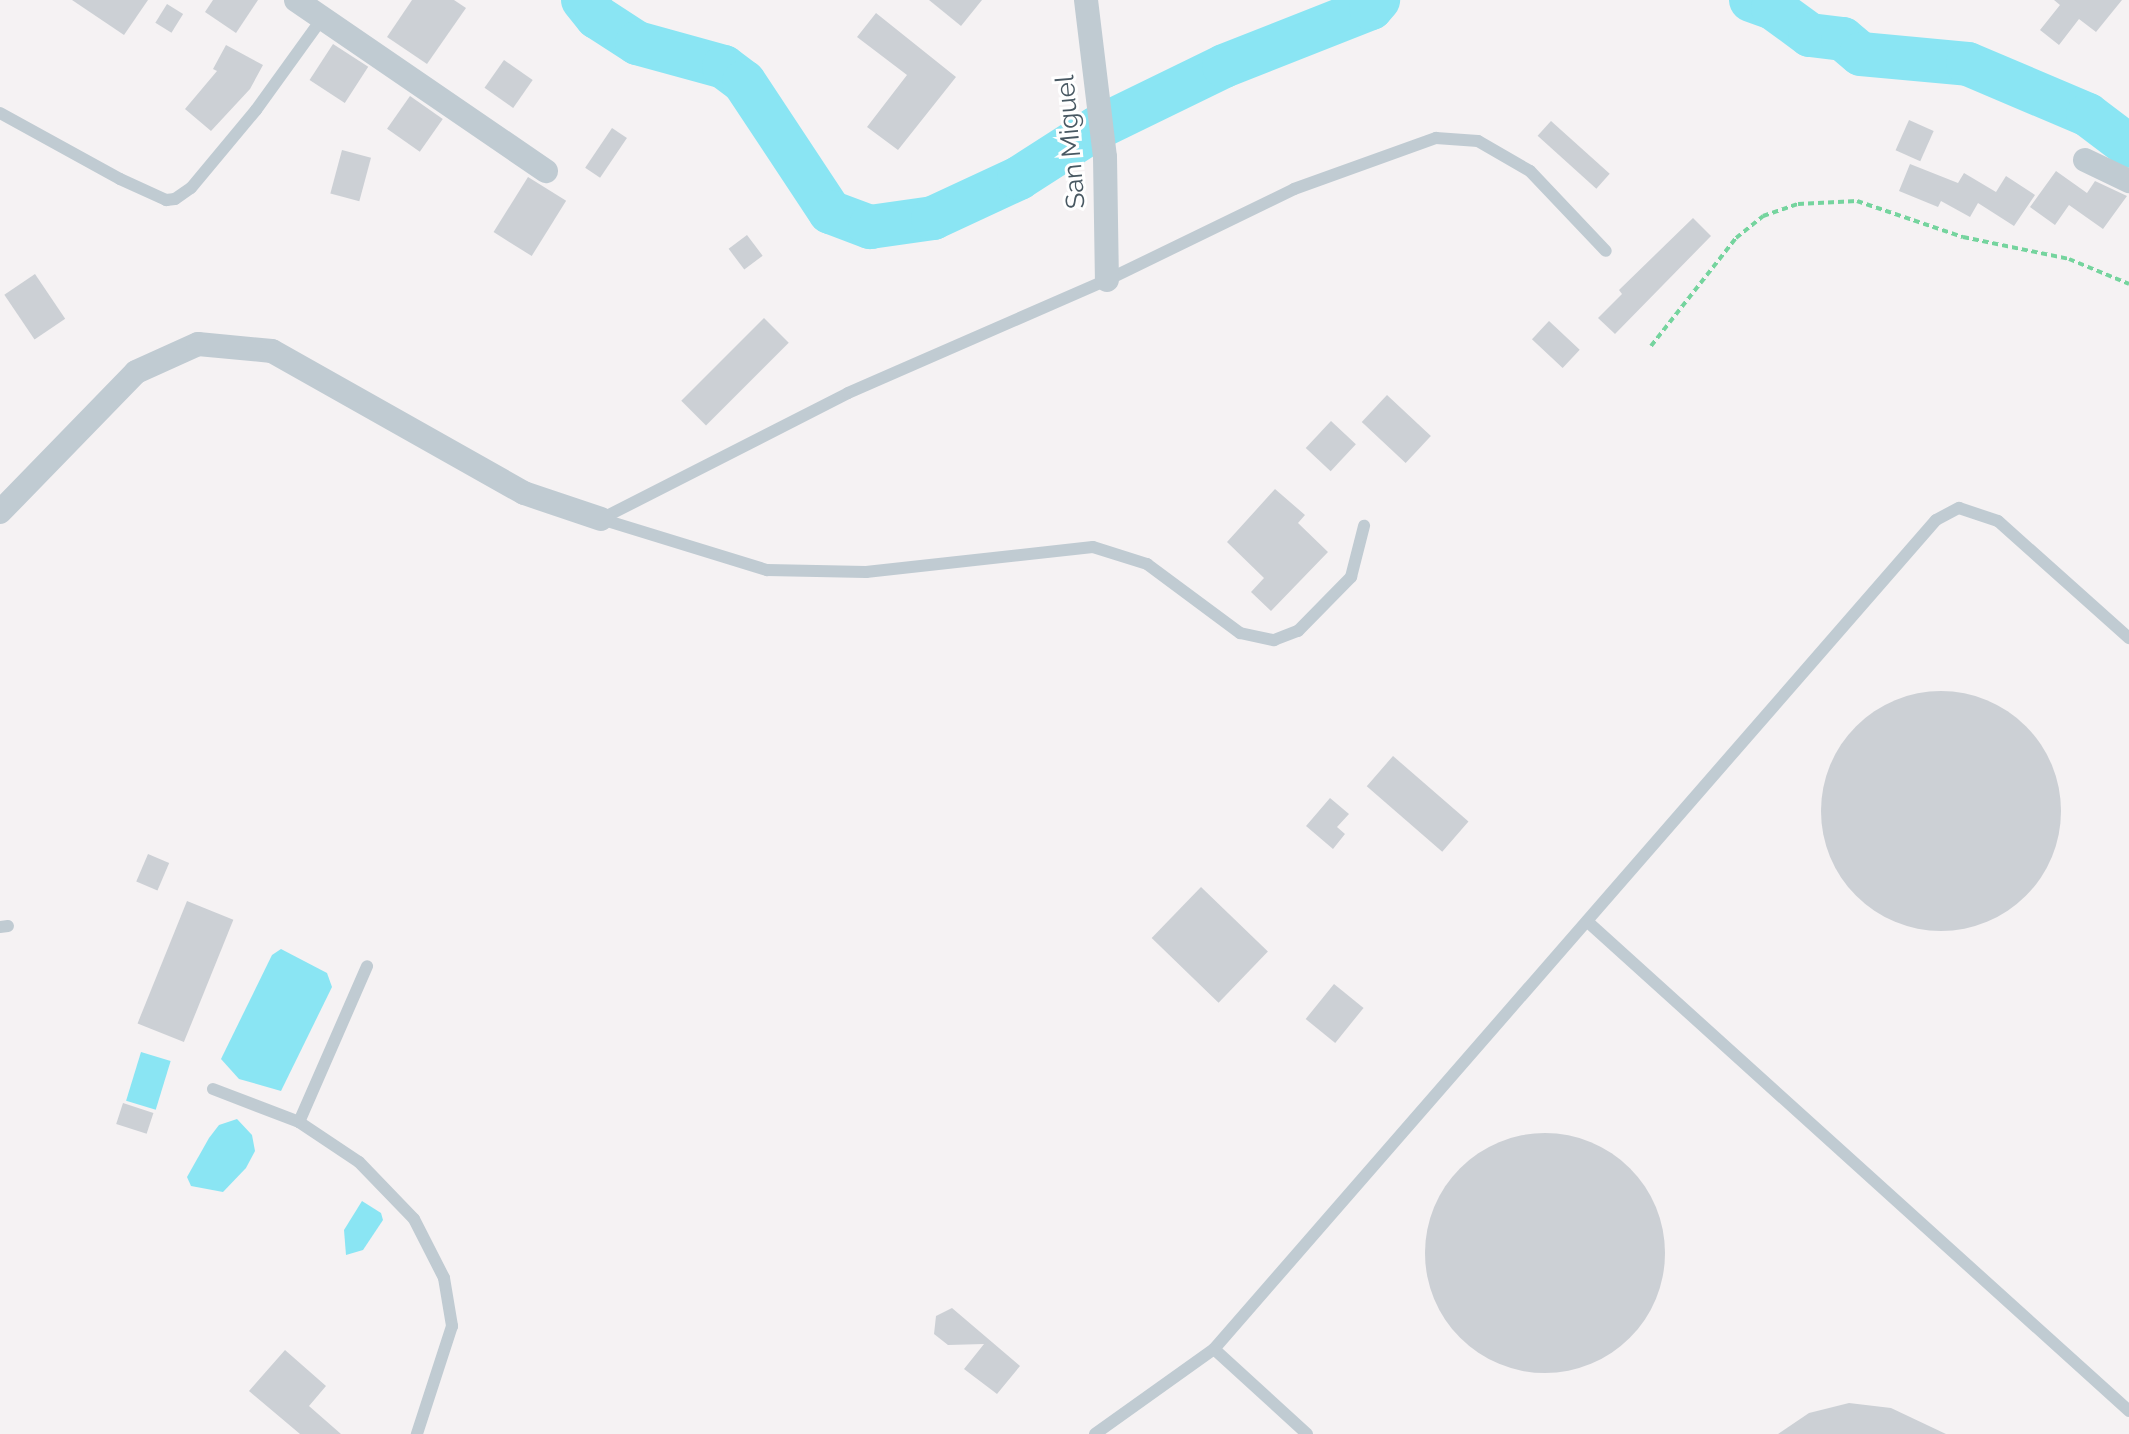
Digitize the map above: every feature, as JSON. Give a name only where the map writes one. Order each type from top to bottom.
[{"type":"street","name":"San Miguel","points":[[1086,0],[1105,157],[1107,280]]},
{"type":"street","points":[[311,7],[546,171]]},
{"type":"street","points":[[2085,160],[2129,181]]},
{"type":"street","points":[[0,512],[136,372],[198,344],[272,351],[524,493],[601,519]]},
{"type":"lane","points":[[0,113],[107,173],[166,200],[175,199],[191,188],[256,110],[311,7]]},
{"type":"lane","points":[[601,519],[848,393],[1107,280],[1294,189],[1436,138],[1478,141],[1530,171],[1606,251]]},
{"type":"lane","points":[[1095,1434],[1214,1349],[1589,923],[1936,520],[1959,508],[1998,521],[2129,638]]},
{"type":"lane","points":[[601,519],[767,570],[866,572],[1093,547],[1147,564],[1240,633],[1274,640],[1298,631],[1351,577],[1364,526]]},
{"type":"lane","points":[[1589,923],[2129,1411]]},
{"type":"lane","points":[[299,1122],[367,966]]},
{"type":"lane","points":[[213,1089],[299,1122],[359,1162],[414,1219],[444,1278],[452,1326],[417,1434]]},
{"type":"lane","points":[[1214,1349],[1307,1434]]},
{"type":"path","points":[[1651,346],[1736,238],[1763,216],[1798,204],[1857,201],[1963,237],[2069,259],[2129,284]]},
{"type":"water","points":[[281,949],[327,973],[332,987],[281,1091],[239,1079],[221,1059],[272,955]]},
{"type":"water","points":[[141,1052],[171,1061],[156,1110],[126,1101]]},
{"type":"water","points":[[237,1119],[252,1135],[255,1151],[246,1168],[223,1192],[191,1186],[187,1177],[209,1138],[219,1125]]},
{"type":"water","points":[[362,1201],[381,1213],[383,1220],[363,1250],[346,1255],[344,1230]]},
{"type":"building","points":[[72,0],[148,0],[124,35]]},
{"type":"building","points":[[213,0],[258,0],[236,33],[205,12]]},
{"type":"building","points":[[412,0],[454,0],[466,8],[427,64],[387,37]]},
{"type":"building","points":[[929,0],[982,0],[961,26]]},
{"type":"building","points":[[2054,0],[2122,0],[2096,32],[2079,19],[2059,45],[2040,30],[2060,5]]},
{"type":"building","points":[[167,4],[183,14],[171,33],[155,23]]},
{"type":"building","points":[[876,13],[956,77],[898,150],[867,127],[907,75],[857,37]]},
{"type":"building","points":[[333,44],[368,67],[345,103],[310,80]]},
{"type":"building","points":[[226,45],[263,65],[250,89],[211,131],[185,109],[217,71],[213,69]]},
{"type":"building","points":[[504,60],[533,80],[513,108],[484,88]]},
{"type":"building","points":[[410,96],[443,119],[420,152],[387,129]]},
{"type":"building","points":[[1909,120],[1934,131],[1920,161],[1896,150]]},
{"type":"building","points":[[1551,121],[1610,174],[1596,189],[1538,136]]},
{"type":"building","points":[[612,128],[627,138],[600,178],[585,168]]},
{"type":"building","points":[[342,150],[371,158],[359,201],[330,193]]},
{"type":"building","points":[[1910,164],[1958,183],[1964,173],[1996,192],[2006,176],[2035,195],[2014,226],[1978,203],[1970,217],[1941,201],[1938,207],[1899,191]]},
{"type":"building","points":[[2056,171],[2087,193],[2095,181],[2127,196],[2103,229],[2069,205],[2055,225],[2030,207]]},
{"type":"building","points":[[528,177],[566,201],[532,256],[494,232]]},
{"type":"building","points":[[1693,218],[1711,236],[1615,334],[1598,318],[1622,294],[1619,290]]},
{"type":"building","points":[[747,235],[763,256],[744,270],[729,249]]},
{"type":"building","points":[[35,274],[65,319],[35,339],[4,295]]},
{"type":"building","points":[[764,318],[789,343],[706,425],[681,401]]},
{"type":"building","points":[[1549,321],[1580,350],[1563,368],[1532,339]]},
{"type":"building","points":[[1387,395],[1431,436],[1406,463],[1362,422]]},
{"type":"building","points":[[1331,421],[1356,444],[1331,471],[1306,448]]},
{"type":"building","points":[[1275,489],[1305,515],[1298,523],[1328,552],[1271,611],[1251,592],[1264,578],[1227,542]]},
{"type":"building","points":[[1941,691],[1964,693],[1987,700],[2008,711],[2026,726],[2041,744],[2052,765],[2059,788],[2059,834],[2052,857],[2041,878],[2026,896],[2008,911],[1987,922],[1964,929],[1941,931],[1918,929],[1895,922],[1874,911],[1856,896],[1841,878],[1830,857],[1823,834],[1821,811],[1823,788],[1830,765],[1841,744],[1856,726],[1874,711],[1895,700],[1918,693]]},
{"type":"building","points":[[1393,756],[1468,822],[1442,852],[1367,786]]},
{"type":"building","points":[[1330,798],[1349,814],[1337,827],[1345,834],[1333,849],[1306,826]]},
{"type":"building","points":[[148,854],[169,863],[157,891],[136,882]]},
{"type":"building","points":[[1201,887],[1268,952],[1219,1003],[1152,938]]},
{"type":"building","points":[[187,901],[233,920],[184,1042],[138,1023]]},
{"type":"building","points":[[1334,984],[1364,1008],[1335,1043],[1306,1019]]},
{"type":"building","points":[[123,1103],[153,1113],[147,1134],[116,1124]]},
{"type":"building","points":[[1545,1133],[1568,1135],[1591,1142],[1612,1153],[1630,1168],[1645,1186],[1656,1207],[1663,1230],[1663,1276],[1656,1299],[1645,1320],[1630,1338],[1612,1353],[1591,1364],[1568,1371],[1545,1373],[1522,1371],[1499,1364],[1478,1353],[1460,1338],[1445,1320],[1434,1299],[1427,1276],[1425,1253],[1427,1230],[1434,1207],[1445,1186],[1460,1168],[1478,1153],[1499,1142],[1522,1135]]},
{"type":"building","points":[[952,1308],[1020,1366],[997,1394],[964,1369],[984,1344],[948,1345],[934,1334],[936,1316]]},
{"type":"building","points":[[285,1350],[326,1386],[309,1406],[341,1434],[300,1434],[249,1391]]},
{"type":"building","points":[[1849,1403],[1891,1408],[1946,1434],[1778,1434],[1809,1413]]},
{"type":"waterway","points":[[583,0],[597,17],[637,43],[724,67],[744,82],[830,212],[870,227],[933,218],[1019,178],[1097,128],[1224,66],[1371,8],[1378,0]]},
{"type":"waterway","points":[[1751,0],[1773,8],[1810,35],[1843,39],[1861,54],[1968,64],[2088,115],[2129,146]]}]
